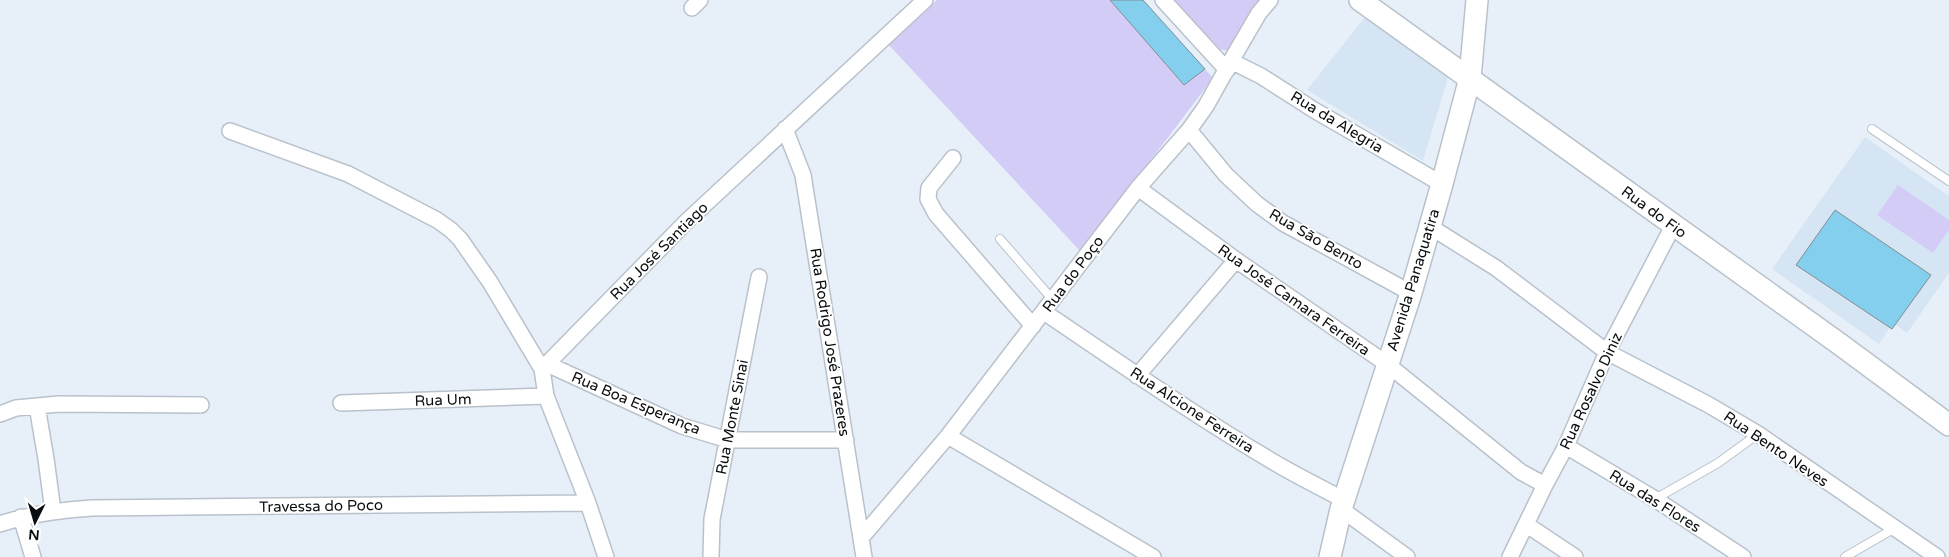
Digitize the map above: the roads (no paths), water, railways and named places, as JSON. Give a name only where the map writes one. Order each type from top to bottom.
[{"type":"street","name":"Rua José Santiago","points":[[544,366],[687,221],[925,0]]},
{"type":"street","points":[[1163,0],[1229,65]]},
{"type":"street","name":"Rua do Poço","points":[[861,538],[948,436],[1138,188],[1189,130],[1206,106],[1259,13],[1270,0]]},
{"type":"street","name":"Rua do Fio","points":[[1360,0],[1833,339],[1949,425]]},
{"type":"street","name":"Avenida Panaquatira","points":[[1330,557],[1343,504],[1411,293],[1470,78],[1477,0]]},
{"type":"street","name":"Rua da Alegria","points":[[1229,65],[1261,76],[1323,115],[1442,184]]},
{"type":"street","name":"Rua Rodrigo José Prazeres","points":[[785,129],[803,175],[864,557]]},
{"type":"street","name":"Rua São Bento","points":[[1189,130],[1226,175],[1257,204],[1283,223],[1411,293]]},
{"type":"street","points":[[230,131],[348,174],[437,220],[460,239],[544,366],[546,396],[588,503],[606,557]]},
{"type":"street","points":[[953,158],[929,188],[928,199],[936,214],[1033,326]]},
{"type":"street","name":"Rua José Camara Ferreira","points":[[1138,188],[1236,260],[1387,364],[1521,472],[1544,485]]},
{"type":"street","name":"Rua Bento Neves","points":[[1429,226],[1496,268],[1607,352],[1709,405],[1758,434],[1937,557]]},
{"type":"street","name":"Rua Rosalvo Diniz","points":[[1510,557],[1527,525],[1544,485],[1566,446],[1607,352],[1673,226]]},
{"type":"street","points":[[1137,376],[1236,260]]},
{"type":"street","name":"Rua Monte Sinai","points":[[711,557],[712,519],[759,277]]},
{"type":"street","name":"Rua Alcione Ferreira","points":[[1049,306],[1137,376],[1343,504],[1407,557]]},
{"type":"street","name":"Rua Boa Esperança","points":[[544,366],[682,426],[728,440],[846,440]]},
{"type":"street","name":"Rua Um","points":[[341,403],[546,396]]},
{"type":"street","points":[[0,414],[16,408],[59,404],[201,405]]},
{"type":"street","points":[[36,406],[53,511]]},
{"type":"street","points":[[948,436],[1153,557]]},
{"type":"street","name":"Rua das Flores","points":[[1566,446],[1655,499],[1742,557]]},
{"type":"street","name":"Travessa do Poco","points":[[0,524],[21,517],[53,511],[112,508],[588,503]]},
{"type":"street","points":[[21,517],[33,557]]},
{"type":"street","points":[[1527,525],[1575,557]]},
{"type":"street","points":[[1553,541],[1554,557]]},
{"type":"lane","points":[[1872,129],[1949,181]]},
{"type":"lane","points":[[1000,239],[1049,306]]},
{"type":"lane","points":[[1655,499],[1718,463],[1758,434]]},
{"type":"lane","points":[[1845,557],[1894,528]]}]
